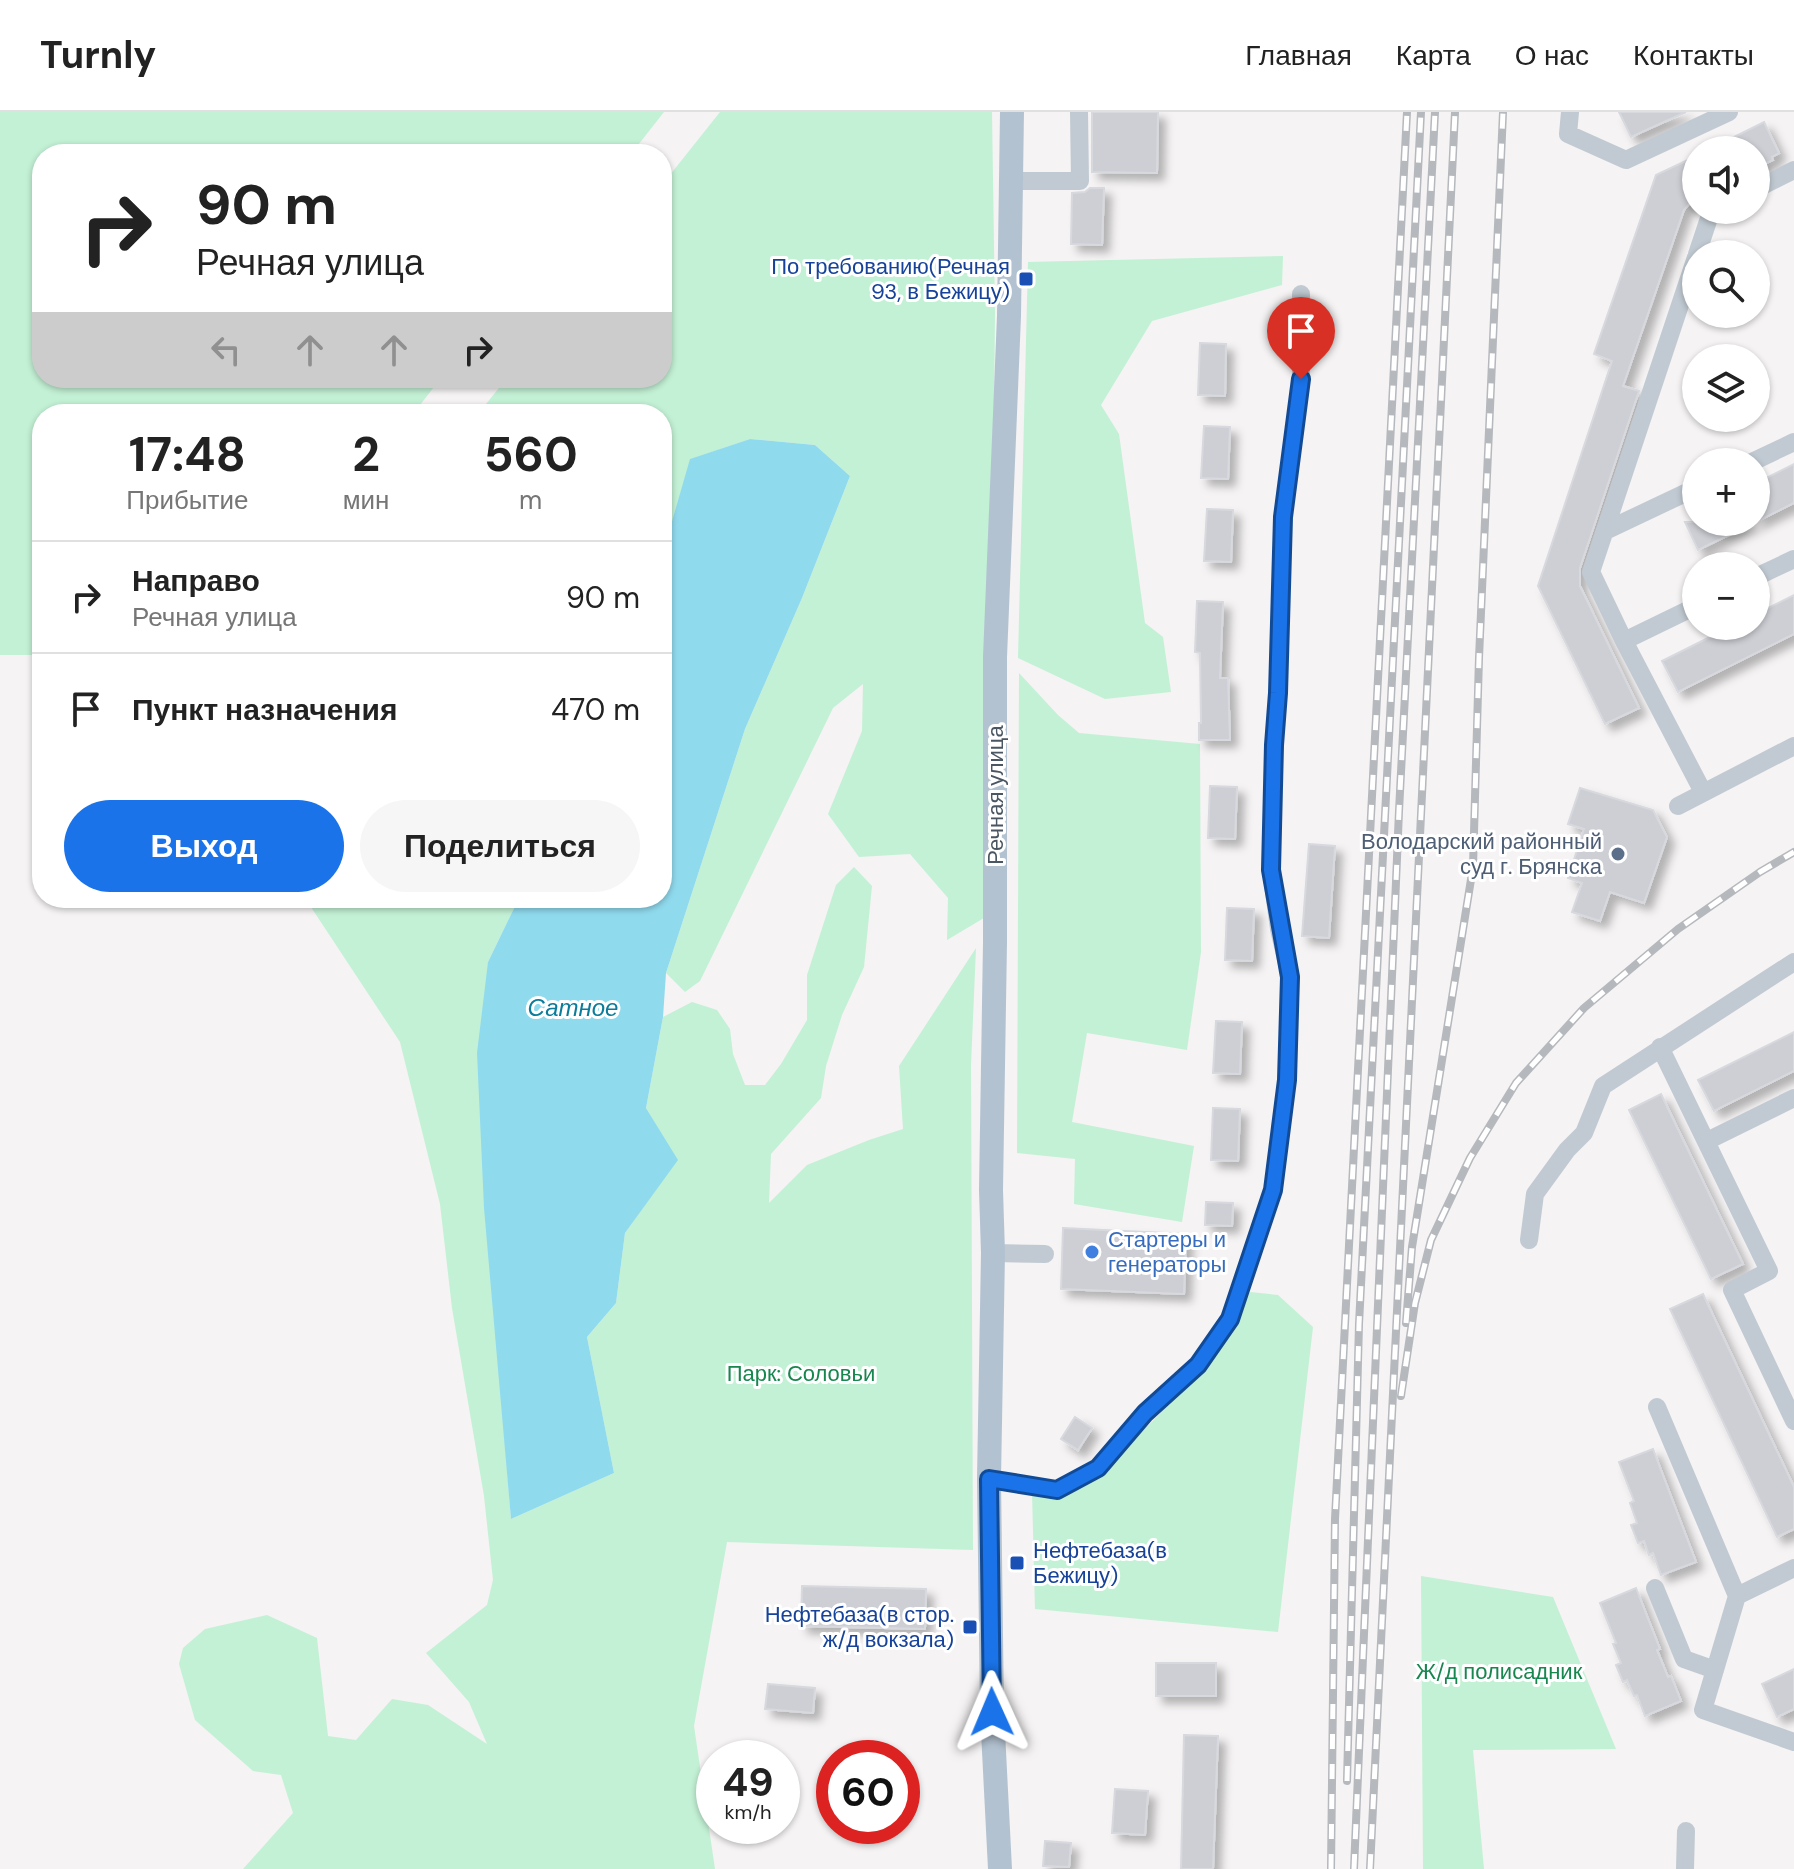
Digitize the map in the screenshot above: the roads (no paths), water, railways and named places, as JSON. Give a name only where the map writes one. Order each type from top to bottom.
[{"type":"main road","name":"Речная улица","points":[[1000,1869],[992,1712],[989,1479],[995,657],[1009,316],[1012,112]]},
{"type":"street","points":[[1011,181],[1080,181],[1079,112]]},
{"type":"street","points":[[1570,112],[1568,134],[1626,160],[1729,112]]},
{"type":"street","points":[[1770,182],[1794,170]]},
{"type":"street","points":[[989,1479],[1057,1490],[1098,1468],[1145,1413],[1198,1365],[1230,1319],[1273,1190],[1287,1080],[1290,990],[1271,870],[1274,745],[1283,517],[1301,379],[1301,294]]},
{"type":"street","points":[[1682,297],[1591,572],[1703,792]]},
{"type":"street","points":[[1770,453],[1794,442]]},
{"type":"street","points":[[1605,531],[1682,495]]},
{"type":"street","points":[[1770,570],[1794,559]]},
{"type":"street","points":[[1624,641],[1682,613]]},
{"type":"street","points":[[1678,806],[1794,746]]},
{"type":"street","points":[[1529,1240],[1535,1194],[1567,1150],[1584,1133],[1603,1086],[1794,962]]},
{"type":"street","points":[[1660,1047],[1769,1271],[1732,1290],[1794,1421]]},
{"type":"street","points":[[1707,1141],[1794,1098]]},
{"type":"street","points":[[993,1253],[1045,1254]]},
{"type":"street","points":[[1657,1407],[1737,1596],[1703,1710],[1794,1742]]},
{"type":"street","points":[[1737,1596],[1794,1568]]},
{"type":"street","points":[[1655,1588],[1684,1659],[1715,1670]]},
{"type":"street","points":[[1685,1869],[1686,1831]]},
{"type":"water","name":"Сатное","points":[[750,439],[815,445],[850,476],[802,598],[745,729],[666,973],[663,1017],[646,1108],[678,1160],[625,1233],[616,1303],[587,1337],[614,1473],[511,1519],[484,1208],[477,1053],[488,962],[514,908],[672,908],[672,521],[690,459]]},
{"type":"railway","points":[[1331,1869],[1335,1519],[1407,112]]},
{"type":"railway","points":[[1347,1781],[1359,1324],[1421,112]]},
{"type":"railway","points":[[1354,1869],[1399,811],[1435,112]]},
{"type":"railway","points":[[1370,1869],[1455,112]]},
{"type":"railway","points":[[1406,1323],[1412,1247],[1473,867],[1503,112]]},
{"type":"railway","points":[[1401,1396],[1415,1303],[1431,1240],[1470,1158],[1516,1083],[1584,1008],[1678,929],[1794,852]]},
{"type":"place","name":"По требованию(Речная 93, в Бежицу)","points":[[1026,279]]},
{"type":"place","name":"Володарский районный суд г. Брянска","points":[[1618,854]]},
{"type":"place","name":"Стартеры и генераторы","points":[[1092,1252]]},
{"type":"place","name":"Нефтебаза(в Бежицу)","points":[[1017,1563]]},
{"type":"place","name":"Нефтебаза(в стор. ж/д вокзала)","points":[[970,1627]]},
{"type":"park label","name":"Парк: Соловьи","points":[[801,1373]]},
{"type":"park label","name":"Ж/д полисадник","points":[[1499,1671]]}]
